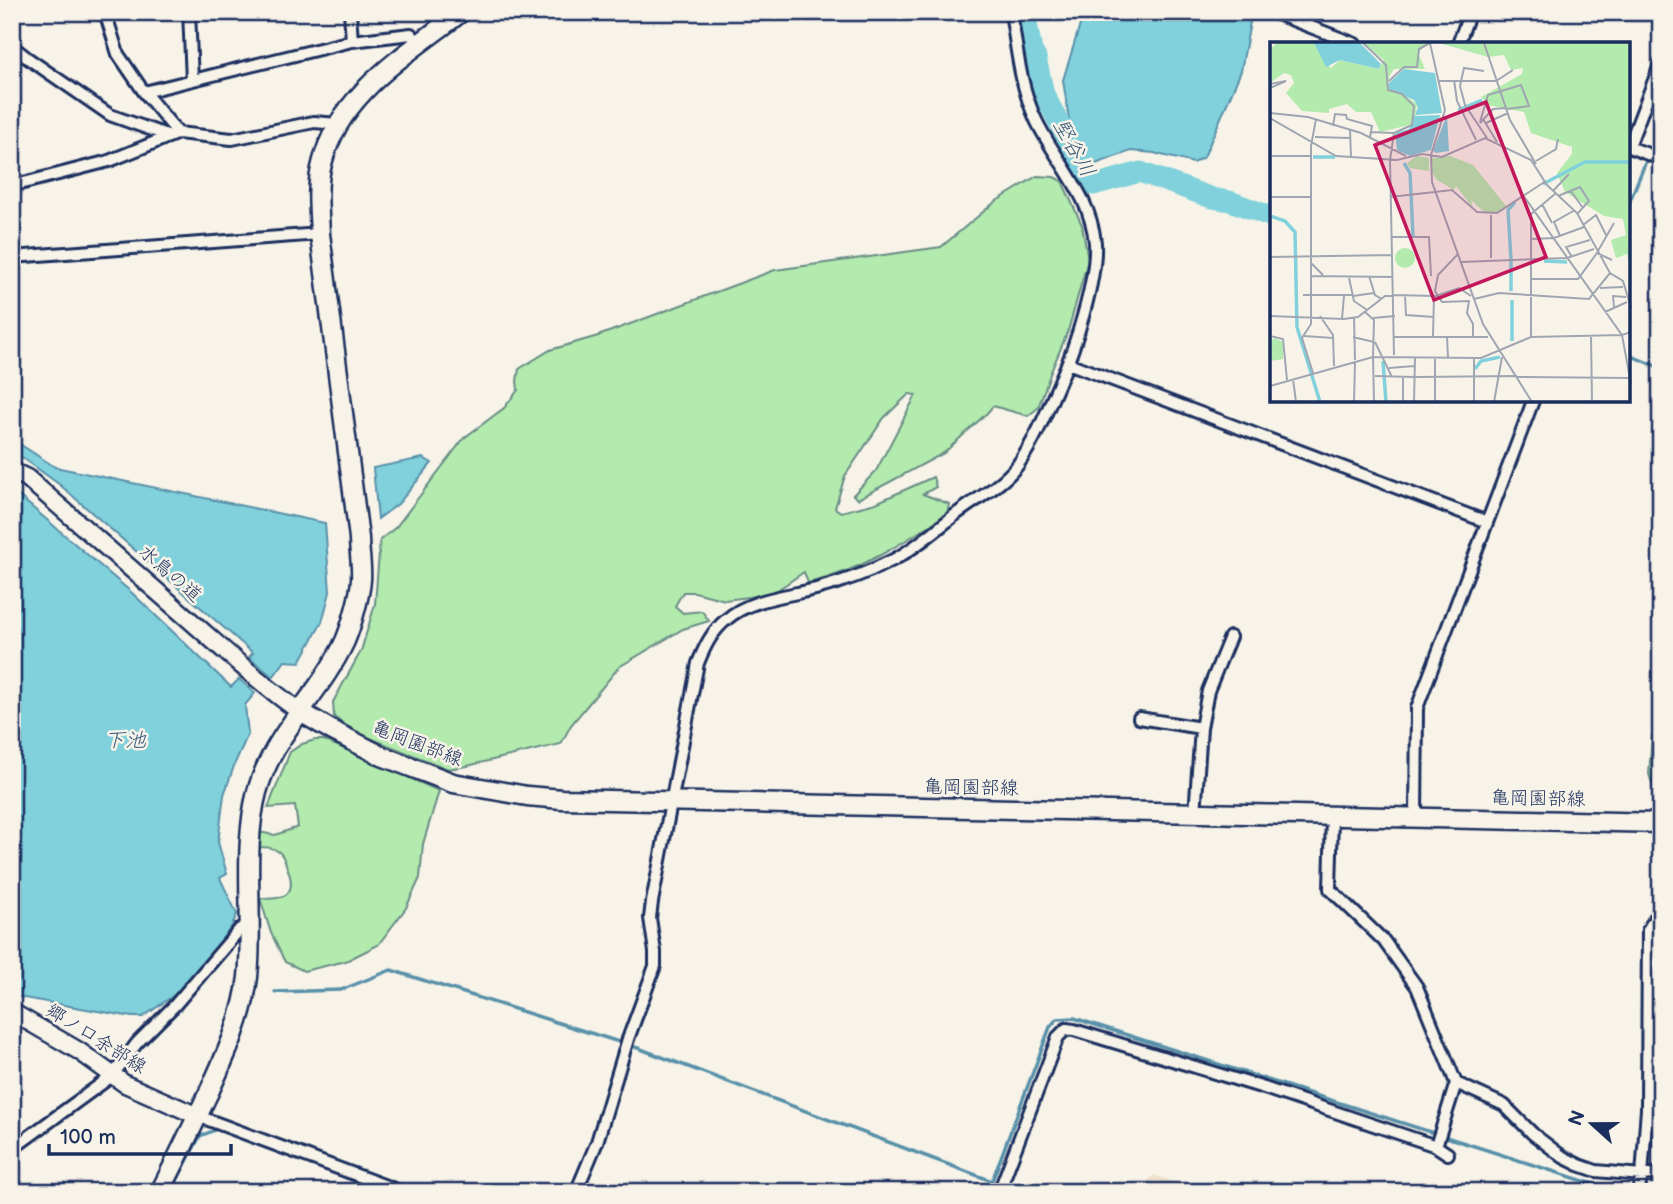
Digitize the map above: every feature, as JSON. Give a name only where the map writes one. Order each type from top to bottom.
[{"type":"main road","points":[[160,1192],[229,1049],[240,1014],[248,979],[252,823],[257,792],[269,758],[325,676],[345,641],[361,580],[354,497],[320,234],[318,199],[321,165],[338,124],[371,82],[461,12]]},
{"type":"main road","name":"亀岡園部線","points":[[299,711],[382,756],[453,783],[527,796],[562,799],[1661,823]]},
{"type":"street","points":[[105,12],[118,54],[174,135]]},
{"type":"street","points":[[189,12],[192,80]]},
{"type":"street","points":[[350,12],[352,41]]},
{"type":"street","points":[[576,1192],[597,1142],[628,1039],[655,966],[650,918],[698,663],[708,639],[727,618],[751,604],[848,580],[897,558],[1002,482],[1018,465],[1042,422],[1068,363],[1096,260],[1095,240],[1088,209],[1037,121],[1024,87],[1011,12]]},
{"type":"street","points":[[1272,12],[1350,42]]},
{"type":"street","points":[[1459,42],[1470,12]]},
{"type":"street","points":[[144,92],[352,41],[411,34],[419,45]]},
{"type":"street","points":[[12,46],[110,115],[174,135],[232,139],[314,122],[338,124]]},
{"type":"street","points":[[1631,141],[1661,62]]},
{"type":"street","points":[[12,186],[109,161],[174,135]]},
{"type":"street","points":[[1631,147],[1661,159]]},
{"type":"street","points":[[12,257],[320,234]]},
{"type":"street","points":[[1068,363],[1487,522]]},
{"type":"street","points":[[1416,818],[1417,708],[1533,402]]},
{"type":"street","name":"水鳥の道","points":[[12,471],[27,478],[241,667],[299,711]]},
{"type":"street","points":[[1195,814],[1201,728],[1208,691],[1230,637]]},
{"type":"street","points":[[1139,718],[1201,728]]},
{"type":"street","points":[[1332,816],[1330,889],[1384,941],[1417,987],[1456,1083],[1436,1146]]},
{"type":"street","points":[[1640,1191],[1647,1109],[1648,930],[1661,908]]},
{"type":"street","points":[[12,1149],[112,1076],[136,1043],[175,1006],[240,929],[251,924]]},
{"type":"street","name":"郷ノ口余部線","points":[[12,1012],[79,1051],[125,1084],[198,1116]]},
{"type":"street","points":[[999,1192],[1058,1037],[1066,1029],[1251,1084],[1436,1146],[1448,1154]]},
{"type":"street","points":[[1456,1083],[1504,1105],[1533,1134],[1578,1165],[1596,1171],[1642,1175],[1661,1173]]},
{"type":"street","points":[[198,1116],[402,1192]]},
{"type":"shaded area","points":[[1154,1175],[1201,1192],[1136,1192]]},
{"type":"green space","points":[[1037,176],[1054,177],[1062,181],[1082,225],[1088,260],[1068,331],[1038,408],[1028,416],[993,406],[944,453],[858,499],[853,495],[876,471],[916,395],[909,394],[884,418],[845,476],[835,508],[841,512],[876,503],[933,477],[936,487],[923,494],[949,504],[947,514],[880,555],[827,578],[808,583],[804,572],[773,593],[725,600],[695,592],[683,592],[675,606],[683,613],[702,611],[709,621],[683,629],[619,667],[571,725],[561,744],[448,769],[357,733],[334,717],[333,702],[361,651],[375,604],[380,540],[396,527],[464,438],[504,408],[518,390],[519,369],[550,350],[598,336],[775,270],[941,247],[995,202]]},
{"type":"green space","points":[[1652,736],[1661,737],[1661,812],[1649,774]]},
{"type":"green space","points":[[315,740],[324,740],[439,791],[423,844],[420,878],[406,908],[378,945],[346,961],[304,971],[285,962],[271,933],[260,898],[276,898],[287,894],[291,884],[285,861],[277,850],[257,847],[258,832],[275,835],[298,827],[295,806],[268,808],[290,752]]},
{"type":"water","points":[[1084,12],[1158,17],[1251,17],[1241,71],[1204,157],[1193,163],[1154,153],[1131,151],[1090,166],[1070,126],[1063,80]]},
{"type":"water","points":[[12,439],[55,467],[325,523],[330,592],[322,622],[300,662],[285,661],[273,677],[249,657],[253,653],[60,485],[12,450]]},
{"type":"water","points":[[423,458],[432,463],[398,504],[378,519],[373,468]]},
{"type":"water","name":"下池","points":[[12,490],[131,592],[231,687],[239,679],[255,693],[245,705],[248,734],[224,795],[218,842],[227,874],[220,878],[237,914],[231,928],[184,988],[143,1017],[12,996]]},
{"type":"waterway","name":"堅谷川","points":[[1025,12],[1044,94],[1094,185],[1140,172],[1270,216]]},
{"type":"waterway","points":[[1631,198],[1661,124]]},
{"type":"waterway","points":[[1631,356],[1661,368]]},
{"type":"waterway","points":[[275,992],[341,990],[391,970],[638,1048],[992,1181],[1050,1027],[1057,1019],[1074,1018],[1618,1192]]},
{"type":"waterway","points":[[171,1192],[200,1136],[215,1130]]}]
